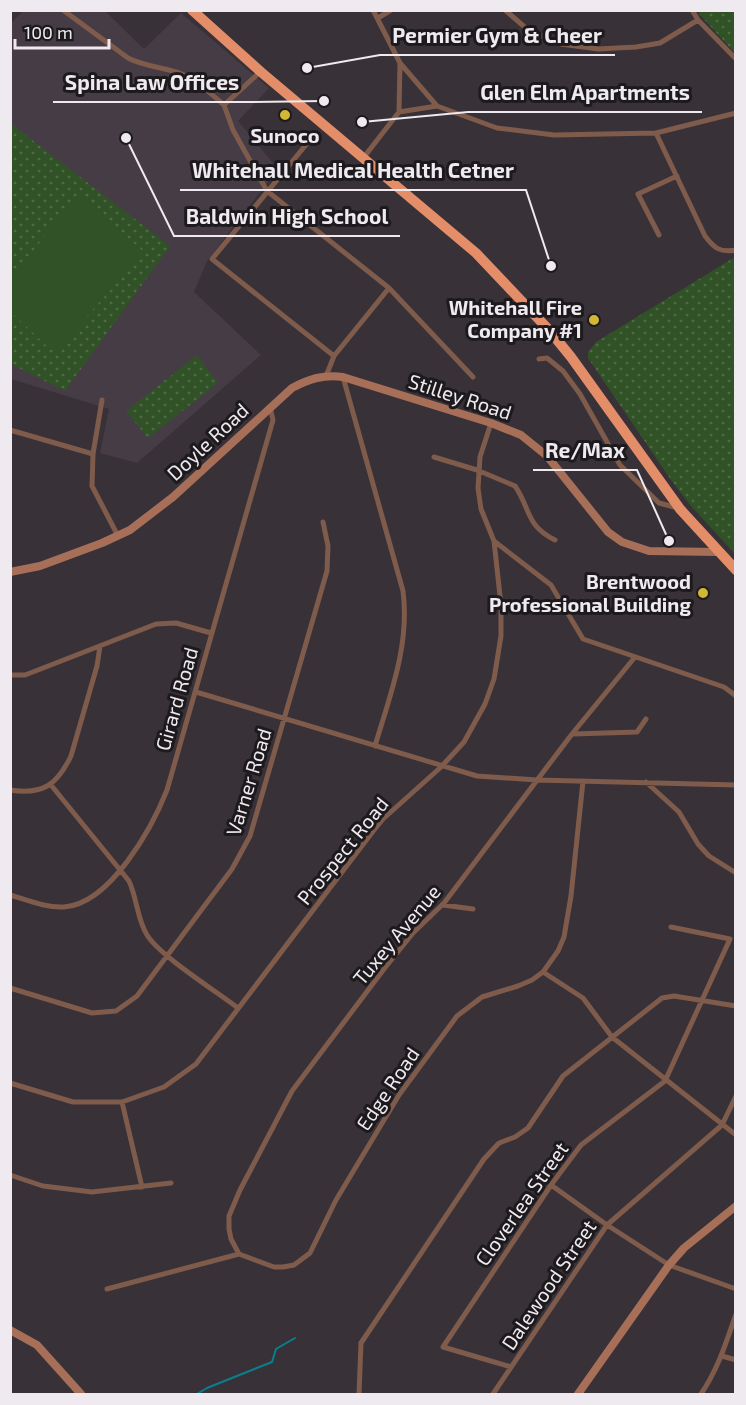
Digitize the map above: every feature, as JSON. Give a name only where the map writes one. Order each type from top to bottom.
[{"type":"highway","points":[[192,10],[261,72],[476,253],[537,316],[571,357],[653,474],[735,570]]},
{"type":"street","points":[[63,10],[128,58],[137,63],[182,74],[194,80],[224,105],[233,130],[267,191],[389,288],[473,377]]},
{"type":"street","points":[[373,10],[400,63],[437,106]]},
{"type":"street","points":[[378,18],[391,10]]},
{"type":"street","points":[[504,10],[527,29],[561,44],[598,49],[660,43],[698,20]]},
{"type":"street","points":[[692,10],[698,20],[735,59]]},
{"type":"street","points":[[364,157],[399,112],[400,63]]},
{"type":"street","points":[[224,105],[261,72]]},
{"type":"street","points":[[399,112],[437,106],[497,128],[554,135],[656,133],[735,113]]},
{"type":"street","points":[[656,133],[705,236],[714,248],[724,252],[735,250]]},
{"type":"street","points":[[314,135],[212,259],[334,356]]},
{"type":"street","points":[[659,235],[638,194],[677,176]]},
{"type":"street","points":[[326,376],[334,356],[389,288]]},
{"type":"street","points":[[539,359],[547,358],[563,371],[596,419],[620,465],[659,503],[680,508]]},
{"type":"street","name":"Stilley Road","points":[[326,376],[343,377],[491,423],[521,435],[547,456],[608,532],[622,542],[649,551],[718,552]]},
{"type":"street","name":"Doyle Road","points":[[10,572],[40,566],[118,536],[158,510],[292,388],[316,377],[326,376]]},
{"type":"street","points":[[343,377],[403,591],[406,611],[402,650],[375,746]]},
{"type":"street","points":[[102,400],[93,454],[92,486],[118,536]]},
{"type":"street","name":"Girard Road","points":[[10,895],[50,906],[64,907],[78,904],[100,892],[120,870],[160,809],[273,420],[270,407]]},
{"type":"street","name":"Prospect Road","points":[[10,1083],[73,1102],[122,1102],[164,1087],[196,1064],[383,819],[465,742],[476,724],[494,679],[499,652],[501,605],[494,541],[481,508],[477,470],[491,423]]},
{"type":"street","points":[[10,430],[93,454]]},
{"type":"street","points":[[434,457],[477,470],[515,486],[534,525],[555,540]]},
{"type":"street","name":"Varner Road","points":[[10,988],[92,1013],[116,1011],[137,996],[232,869],[250,836],[327,572],[328,546],[323,522]]},
{"type":"street","points":[[494,541],[550,585],[583,639],[724,687],[735,696]]},
{"type":"street","points":[[10,675],[25,675],[156,624],[166,622],[211,633]]},
{"type":"street","points":[[10,790],[30,791],[51,785],[65,769],[71,756],[97,666],[100,646]]},
{"type":"street","name":"Tuxey Avenue","points":[[240,1254],[231,1239],[229,1216],[245,1180],[292,1091],[404,944],[443,905],[572,734],[635,657]]},
{"type":"street","points":[[195,692],[477,776],[537,780],[735,785]]},
{"type":"street","points":[[572,734],[637,732],[646,719]]},
{"type":"street","name":"Edge Road","points":[[240,1254],[274,1267],[294,1265],[303,1260],[310,1253],[336,1200],[399,1095],[457,1016],[483,997],[518,986],[543,972],[558,951],[564,937],[571,896],[583,781]]},
{"type":"street","points":[[646,782],[679,812],[709,856],[735,873]]},
{"type":"street","points":[[51,785],[135,892],[142,926],[148,937],[168,956],[238,1008]]},
{"type":"street","points":[[443,905],[472,909]]},
{"type":"street","name":"Cloverlea Street","points":[[512,1367],[442,1347],[551,1185],[581,1145],[666,1081],[730,939],[671,927]]},
{"type":"street","points":[[543,972],[583,998],[590,1004],[612,1037],[735,1135]]},
{"type":"street","points":[[359,1395],[361,1343],[491,1150],[499,1143],[515,1137],[528,1128],[562,1076],[662,998],[674,996],[735,1006]]},
{"type":"street","name":"Dalewood Street","points":[[494,1393],[607,1226],[722,1125],[735,1095]]},
{"type":"street","points":[[122,1102],[142,1187]]},
{"type":"street","points":[[10,1176],[42,1186],[92,1192],[171,1183]]},
{"type":"street","points":[[551,1185],[607,1226],[669,1265],[735,1289]]},
{"type":"street","points":[[578,1395],[669,1265],[684,1248],[735,1206]]},
{"type":"street","points":[[107,1289],[240,1254]]},
{"type":"street","points":[[701,1395],[713,1377],[722,1356],[735,1314]]},
{"type":"street","points":[[10,1330],[37,1345],[81,1395]]},
{"type":"street","points":[[722,1356],[735,1360]]},
{"type":"street","points":[[494,1393],[501,1395]]},
{"type":"shaded area","points":[[23,11],[105,11],[144,49],[181,13],[269,88],[238,121],[278,169],[207,261],[194,292],[261,355],[137,463],[100,453],[109,409],[11,379],[10,24]]},
{"type":"green space","points":[[698,11],[735,11],[735,53],[700,15]]},
{"type":"green space","points":[[10,123],[170,246],[65,391],[11,364]]},
{"type":"green space","points":[[82,198],[144,252],[57,350],[51,350],[11,312],[11,278],[75,199]]},
{"type":"green space","points":[[735,257],[735,554],[691,506],[671,480],[588,358],[588,352],[596,342]]},
{"type":"green space","points":[[197,355],[218,383],[148,438],[126,411]]},
{"type":"waterway","points":[[197,1394],[272,1362],[276,1349],[295,1338]]},
{"type":"place","name":"Permier Gym & Cheer","points":[[307,68]]},
{"type":"place","name":"Spina Law Offices","points":[[324,101]]},
{"type":"place","name":"Sunoco","points":[[285,115]]},
{"type":"place","name":"Glen Elm Apartments","points":[[362,122]]},
{"type":"place","name":"Baldwin High School","points":[[126,138]]},
{"type":"place","name":"Whitehall Medical Health Cetner","points":[[551,266]]},
{"type":"place","name":"Whitehall Fire Company #1","points":[[594,320]]},
{"type":"place","name":"Re/Max","points":[[669,541]]},
{"type":"place","name":"Brentwood Professional Building","points":[[703,593]]}]
